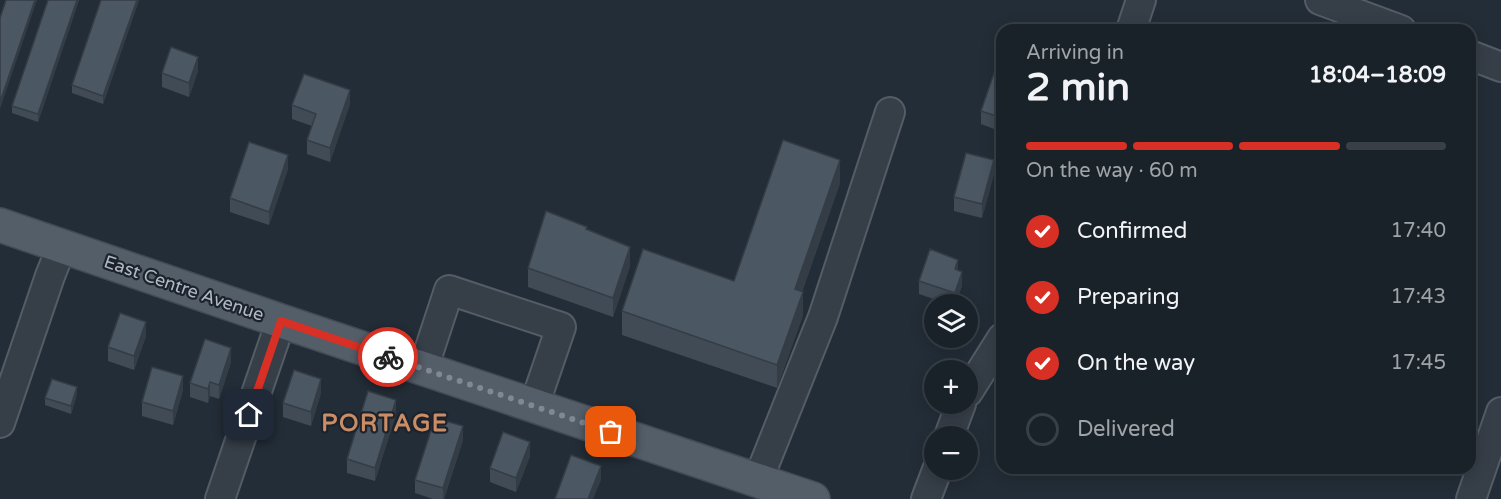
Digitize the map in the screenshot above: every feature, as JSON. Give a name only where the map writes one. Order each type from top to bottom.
[{"type":"main road","name":"East Centre Avenue","points":[[0,225],[813,499]]},
{"type":"street","points":[[1133,24],[1142,0]]},
{"type":"street","points":[[1320,0],[1385,24]]},
{"type":"street","points":[[1476,57],[1501,67]]},
{"type":"street","points":[[758,480],[823,317],[890,112]]},
{"type":"street","points":[[0,423],[62,246]]},
{"type":"street","points":[[423,369],[449,290],[550,323],[561,327],[534,406]]},
{"type":"street","points":[[220,499],[281,321]]},
{"type":"street","points":[[978,376],[996,348]]},
{"type":"street","points":[[1471,499],[1501,412]]},
{"type":"street","points":[[926,499],[933,480]]},
{"type":"building","points":[[6,0],[35,0],[0,102],[0,18]]},
{"type":"building","points":[[48,0],[77,0],[38,114],[12,106]]},
{"type":"building","points":[[101,0],[137,0],[103,96],[72,85]]},
{"type":"building","points":[[171,47],[198,57],[189,83],[162,73]]},
{"type":"building","points":[[996,67],[996,116],[981,111]]},
{"type":"building","points":[[304,74],[350,90],[330,148],[307,140],[316,114],[292,105]]},
{"type":"building","points":[[783,140],[840,160],[795,289],[803,292],[777,365],[622,311],[643,249],[734,281]]},
{"type":"building","points":[[249,142],[288,155],[269,212],[230,198]]},
{"type":"building","points":[[966,153],[994,160],[982,204],[954,197]]},
{"type":"building","points":[[546,211],[630,247],[613,298],[528,268]]},
{"type":"building","points":[[930,249],[958,260],[955,269],[962,272],[955,293],[919,281]]},
{"type":"building","points":[[120,313],[146,322],[134,356],[108,347]]},
{"type":"building","points":[[205,339],[231,348],[219,385],[210,382],[208,389],[190,383]]},
{"type":"building","points":[[152,367],[183,376],[173,411],[142,402]]},
{"type":"building","points":[[294,370],[321,379],[311,412],[283,403]]},
{"type":"building","points":[[52,379],[77,387],[71,406],[45,398]]},
{"type":"building","points":[[368,391],[396,400],[375,468],[347,459]]},
{"type":"building","points":[[435,418],[463,426],[443,488],[415,480]]},
{"type":"building","points":[[503,432],[530,442],[516,478],[490,468]]},
{"type":"building","points":[[571,455],[601,466],[588,499],[555,499]]},
{"type":"way so far","points":[[388,357],[611,432]]},
{"type":"district","name":"PORTAGE","points":[[385,423]]},
{"type":"route","points":[[249,415],[281,321],[388,357]]}]
